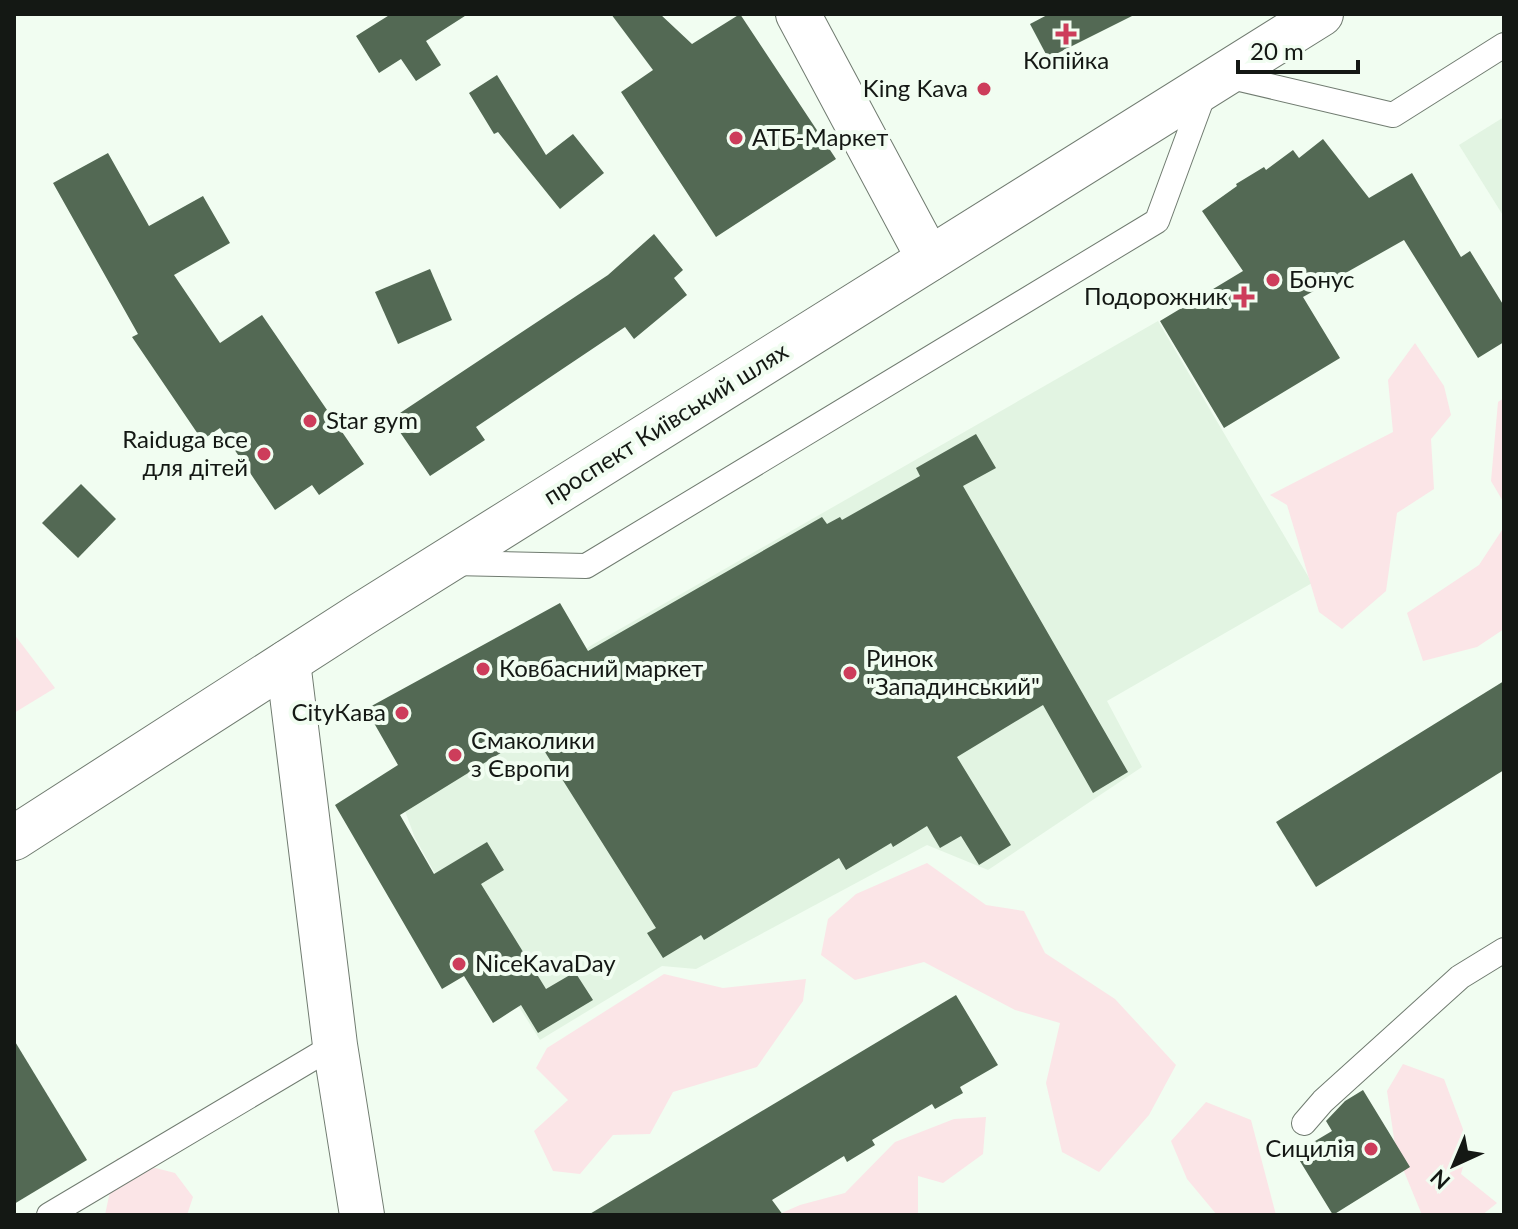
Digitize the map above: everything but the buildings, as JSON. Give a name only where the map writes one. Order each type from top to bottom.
[{"type":"main road","points":[[798,14],[929,259]]},
{"type":"main road","name":"проспект Київський шлях","points":[[14,838],[446,562],[1321,14]]},
{"type":"main road","points":[[288,662],[335,1045],[362,1215]]},
{"type":"lane","points":[[446,562],[586,566],[1157,221],[1215,80],[1393,115],[1504,45]]},
{"type":"lane","points":[[1304,1123],[1323,1101],[1460,977],[1504,950]]},
{"type":"lane","points":[[49,1215],[335,1045]]},
{"type":"shaded area","points":[[1504,117],[1504,217],[1459,145]]},
{"type":"shaded area","name":"Ринок \"Западинський\"","points":[[1158,321],[1312,583],[1107,701],[1142,767],[988,870],[927,845],[696,969],[662,966],[540,1040],[441,884],[415,838],[405,811],[382,775],[592,645]]},
{"type":"shaded area","points":[[1415,343],[1444,386],[1451,415],[1431,439],[1434,489],[1397,513],[1386,591],[1342,629],[1319,612],[1287,505],[1270,495],[1393,432],[1388,380]]},
{"type":"shaded area","points":[[1504,398],[1504,503],[1491,481],[1498,402]]},
{"type":"shaded area","points":[[1504,527],[1504,629],[1477,647],[1423,661],[1407,613],[1479,565]]},
{"type":"shaded area","points":[[14,634],[55,688],[14,713]]},
{"type":"shaded area","points":[[927,863],[986,905],[1024,911],[1045,953],[1115,999],[1176,1065],[1149,1115],[1099,1172],[1062,1152],[1046,1083],[1060,1023],[1015,1010],[924,962],[855,980],[821,955],[828,919],[856,894]]},
{"type":"shaded area","points":[[664,974],[723,988],[806,979],[803,1001],[757,1067],[673,1092],[650,1134],[613,1135],[580,1174],[553,1171],[534,1131],[568,1100],[536,1068],[547,1048]]},
{"type":"shaded area","points":[[1403,1064],[1444,1079],[1469,1145],[1461,1174],[1497,1203],[1482,1215],[1422,1215],[1396,1152],[1387,1091]]},
{"type":"shaded area","points":[[1206,1102],[1251,1120],[1276,1215],[1217,1215],[1187,1179],[1171,1141]]},
{"type":"shaded area","points":[[986,1117],[983,1154],[943,1183],[918,1176],[918,1215],[777,1215],[800,1205],[845,1193],[895,1142],[954,1119]]},
{"type":"shaded area","points":[[117,1158],[175,1173],[193,1197],[187,1215],[105,1215]]},
{"type":"place","name":"Копійка","points":[[1066,34]]},
{"type":"place","name":"King Kava","points":[[984,89]]},
{"type":"place","name":"АТБ-Маркет","points":[[736,138]]},
{"type":"place","name":"Бонус","points":[[1273,280]]},
{"type":"place","name":"Подорожник","points":[[1244,297]]},
{"type":"place","name":"Star gym","points":[[310,421]]},
{"type":"place","name":"Raiduga все для дітей","points":[[264,454]]},
{"type":"place","name":"Ковбасний маркет","points":[[483,669]]},
{"type":"place","name":"Ринок \"Западинський\"","points":[[850,673]]},
{"type":"place","name":"CityКава","points":[[402,713]]},
{"type":"place","name":"Смаколики з Європи","points":[[455,755]]},
{"type":"place","name":"NiceKavaDay","points":[[459,964]]},
{"type":"place","name":"Сицилія","points":[[1371,1149]]}]
